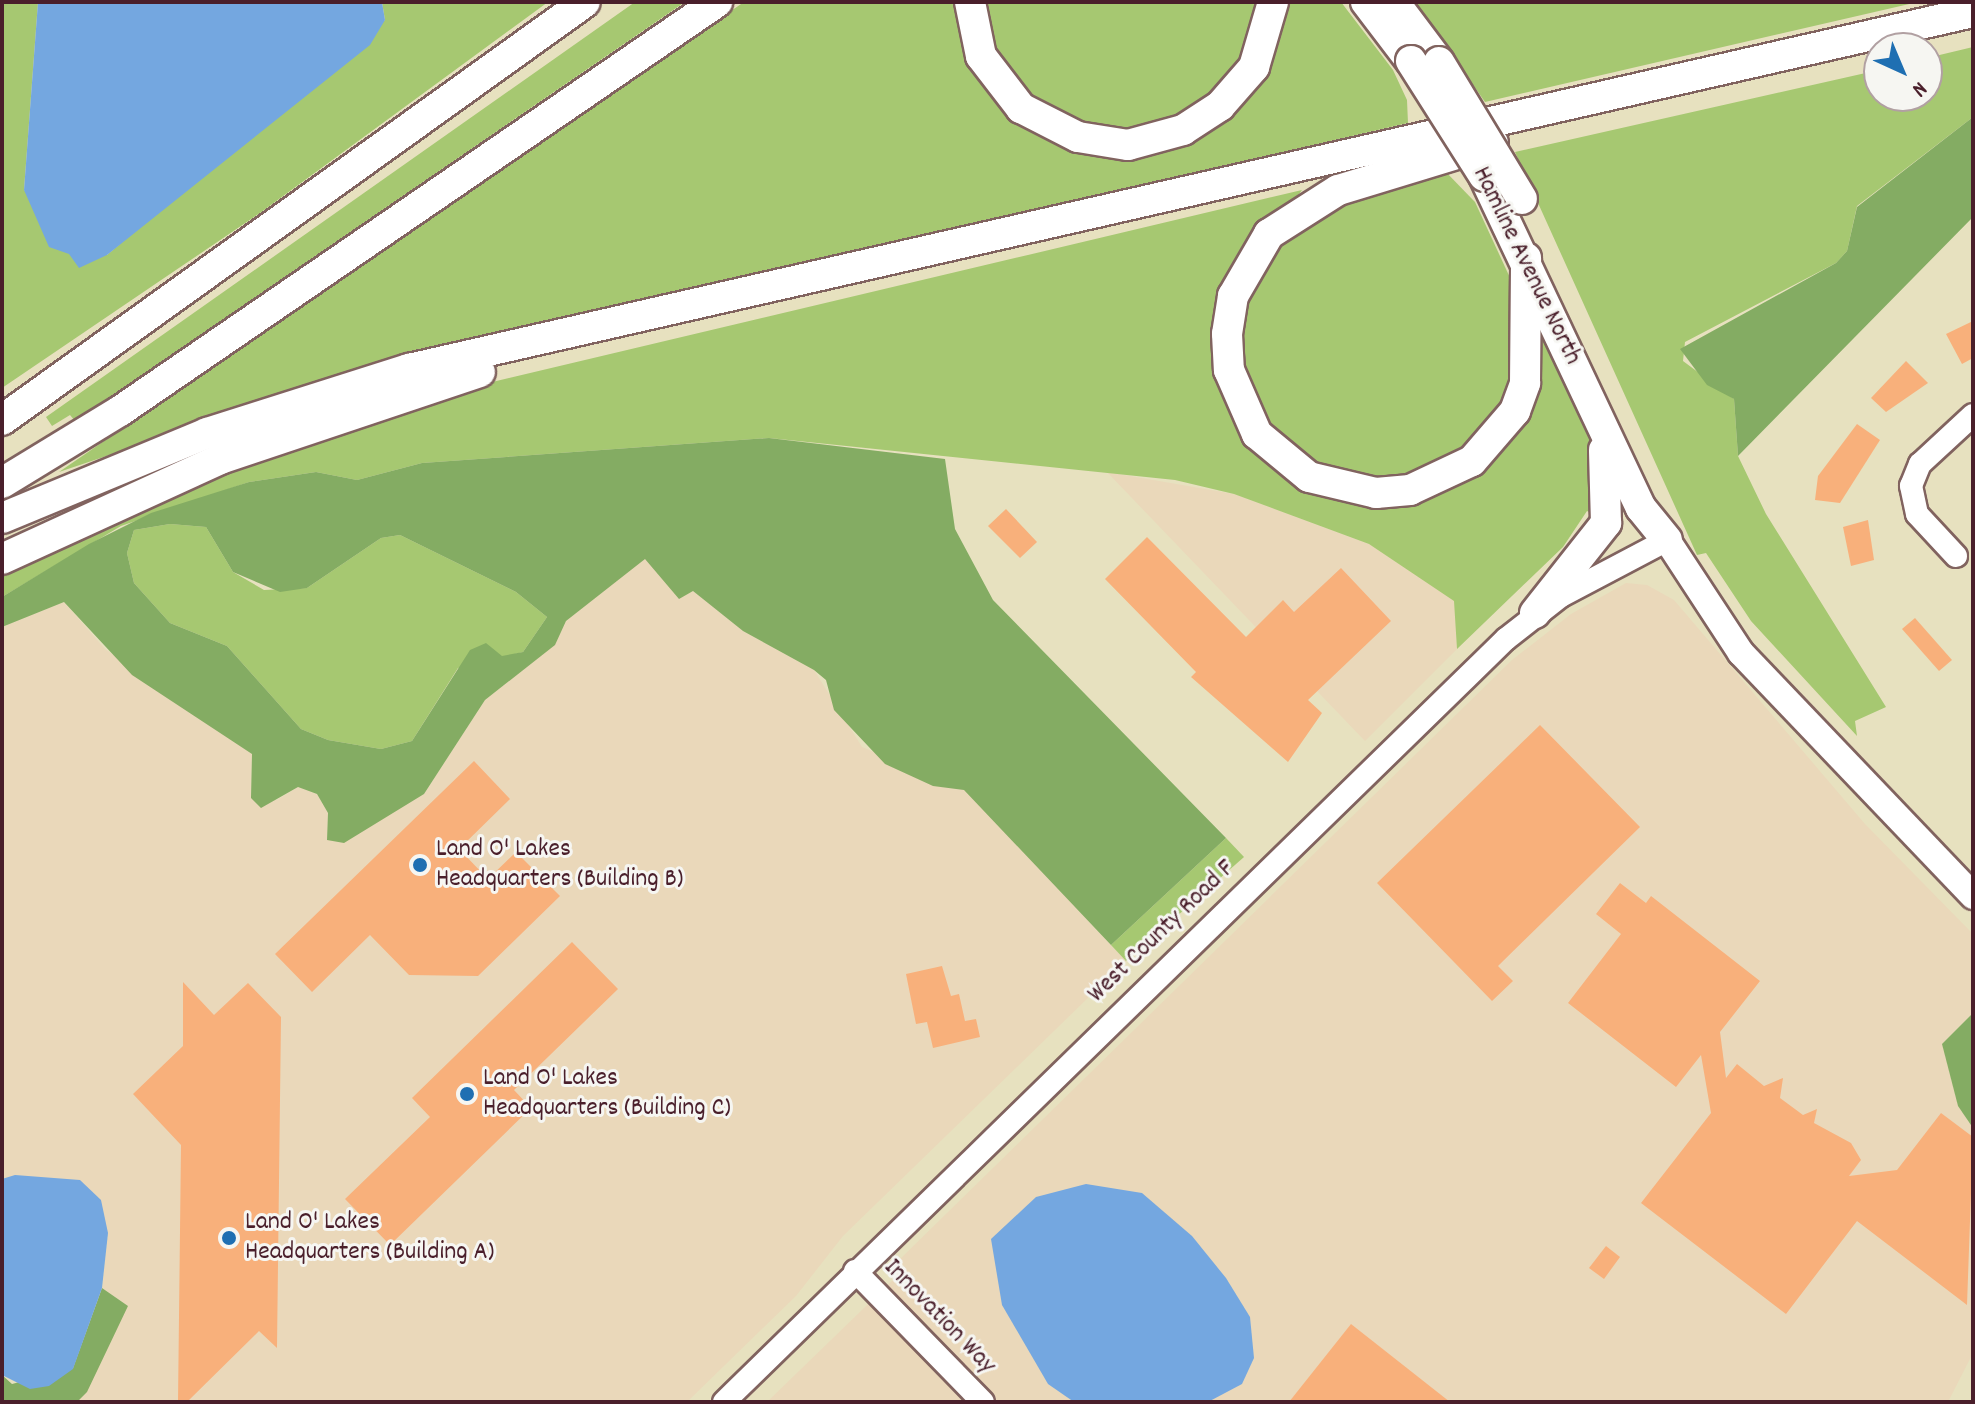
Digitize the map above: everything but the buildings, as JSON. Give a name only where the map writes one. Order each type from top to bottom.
[{"type":"highway","points":[[2,420],[585,2]]},
{"type":"highway","points":[[2,483],[120,411],[717,2]]},
{"type":"highway","points":[[970,2],[981,56],[1021,108],[1069,134],[1128,145],[1183,130],[1230,97],[1254,67],[1273,2]]},
{"type":"highway","name":"Hamline Avenue North","points":[[1366,2],[1425,62],[1522,199],[1667,540]]},
{"type":"highway","name":"Hamline Avenue North","points":[[1394,2],[1526,258],[1641,508],[1667,540]]},
{"type":"highway","points":[[2,518],[236,424],[409,369],[1973,12]]},
{"type":"highway","points":[[1526,258],[1525,383],[1515,411],[1472,461],[1410,490],[1376,493],[1309,477],[1257,434],[1229,370],[1233,296],[1269,234],[1302,207],[1338,190],[1809,49]]},
{"type":"highway","points":[[2,559],[302,427],[553,351],[613,324]]},
{"type":"highway","points":[[1535,613],[1606,523],[1601,424]]},
{"type":"main road","name":"Hamline Avenue North","points":[[1667,540],[1741,653],[1973,896]]},
{"type":"street","points":[[1956,556],[1917,514],[1911,486],[1920,464],[1973,415]]},
{"type":"street","name":"West County Road F","points":[[724,1402],[855,1271],[1535,613],[1667,540]]},
{"type":"street","name":"Innovation Way","points":[[855,1271],[983,1402]]},
{"type":"shaded area","points":[[1107,472],[1234,494],[1369,544],[1455,601],[1457,649],[1365,741]]},
{"type":"shaded area","points":[[645,558],[679,598],[693,591],[743,631],[814,670],[862,747],[964,789],[1126,961],[843,1236],[796,1296],[687,1402],[77,1402],[128,1306],[102,1288],[108,1233],[80,1180],[2,1179],[2,627],[64,602],[105,649],[252,754],[251,798],[277,800],[298,787],[317,794],[328,813],[327,840],[424,794],[485,700],[554,645],[566,621]]},
{"type":"shaded area","points":[[1626,583],[1647,585],[1674,600],[1865,824],[1973,934],[1973,1013],[1942,1044],[1958,1106],[1973,1128],[1973,1353],[1948,1402],[767,1402],[896,1277],[899,1260],[1512,660],[1571,614]]},
{"type":"green space","points":[[2,2],[38,2],[24,190],[107,255],[385,20],[382,2],[548,2],[260,213],[2,388]]},
{"type":"green space","points":[[635,2],[685,2],[75,421],[70,415],[52,426],[46,417]]},
{"type":"green space","points":[[744,2],[960,2],[973,61],[1099,152],[1261,79],[1284,2],[1341,2],[1393,70],[1407,100],[1408,123],[402,356],[59,472]]},
{"type":"green space","points":[[978,2],[1266,2],[1254,46],[1197,113],[1125,136],[1036,108],[993,59]]},
{"type":"green space","points":[[1415,2],[1918,2],[1485,102]]},
{"type":"green space","points":[[1973,47],[1973,117],[1857,206],[1847,251],[1836,263],[1685,342],[1683,361],[1734,399],[1738,456],[1766,514],[1886,707],[1855,721],[1857,736],[1751,621],[1706,553],[1697,555],[1515,152],[1863,74],[1863,112],[1943,112],[1943,54]]},
{"type":"green space","points":[[1973,117],[1973,217],[1738,456],[1734,399],[1707,385],[1680,349],[1836,263],[1847,251],[1857,207]]},
{"type":"green space","points":[[1443,169],[1475,202],[1518,295],[1511,398],[1476,444],[1406,480],[1335,476],[1284,447],[1244,387],[1239,318],[1268,253],[1326,206]]},
{"type":"green space","points":[[1302,190],[1224,297],[1265,453],[1419,496],[1537,376],[1542,330],[1565,365],[1594,450],[1595,515],[1587,511],[1563,547],[1457,649],[1454,601],[1369,544],[1234,494],[1175,480],[769,438],[422,463],[357,480],[316,472],[249,482],[121,526],[2,597],[2,569],[115,512],[463,389]]},
{"type":"green space","points":[[769,438],[945,459],[955,529],[993,600],[1226,838],[1111,945],[964,790],[933,786],[885,764],[834,710],[826,680],[814,670],[743,631],[693,591],[679,599],[645,559],[566,621],[555,645],[485,700],[424,794],[344,843],[327,840],[328,813],[317,794],[298,787],[261,808],[251,798],[252,754],[132,675],[64,602],[2,627],[2,597],[89,544],[151,513],[249,482],[316,472],[357,480],[422,463]],"holes":[[[170,524],[206,527],[233,572],[280,592],[307,588],[381,538],[400,535],[516,592],[547,617],[523,652],[502,656],[486,643],[470,650],[412,741],[381,749],[328,740],[301,729],[227,646],[170,623],[134,583],[127,553],[134,530]]]},
{"type":"green space","points":[[170,524],[206,527],[233,572],[264,590],[307,588],[381,538],[400,535],[516,592],[547,617],[523,652],[458,668],[412,741],[381,749],[328,740],[301,729],[227,646],[170,623],[134,583],[127,553],[134,530]]},
{"type":"green space","points":[[1226,838],[1244,857],[1126,961],[1111,945]]},
{"type":"green space","points":[[1973,1013],[1973,1128],[1958,1106],[1942,1044]]},
{"type":"green space","points":[[102,1288],[128,1306],[87,1392],[77,1402],[2,1402],[2,1375],[12,1384],[73,1368]]},
{"type":"water","points":[[38,2],[382,2],[385,20],[370,45],[107,255],[79,268],[69,254],[49,247],[24,190]]},
{"type":"water","points":[[15,1175],[80,1180],[101,1200],[108,1233],[102,1288],[73,1369],[49,1386],[30,1389],[2,1375],[2,1179]]},
{"type":"water","points":[[1086,1184],[1142,1193],[1192,1236],[1226,1278],[1250,1317],[1254,1358],[1242,1384],[1208,1402],[1074,1402],[1048,1384],[1002,1305],[991,1239],[1036,1197]]},
{"type":"place","name":"Land O' Lakes Headquarters (Building B)","points":[[420,865]]},
{"type":"place","name":"Land O' Lakes Headquarters (Building C)","points":[[467,1094]]},
{"type":"place","name":"Land O' Lakes Headquarters (Building A)","points":[[229,1238]]}]
